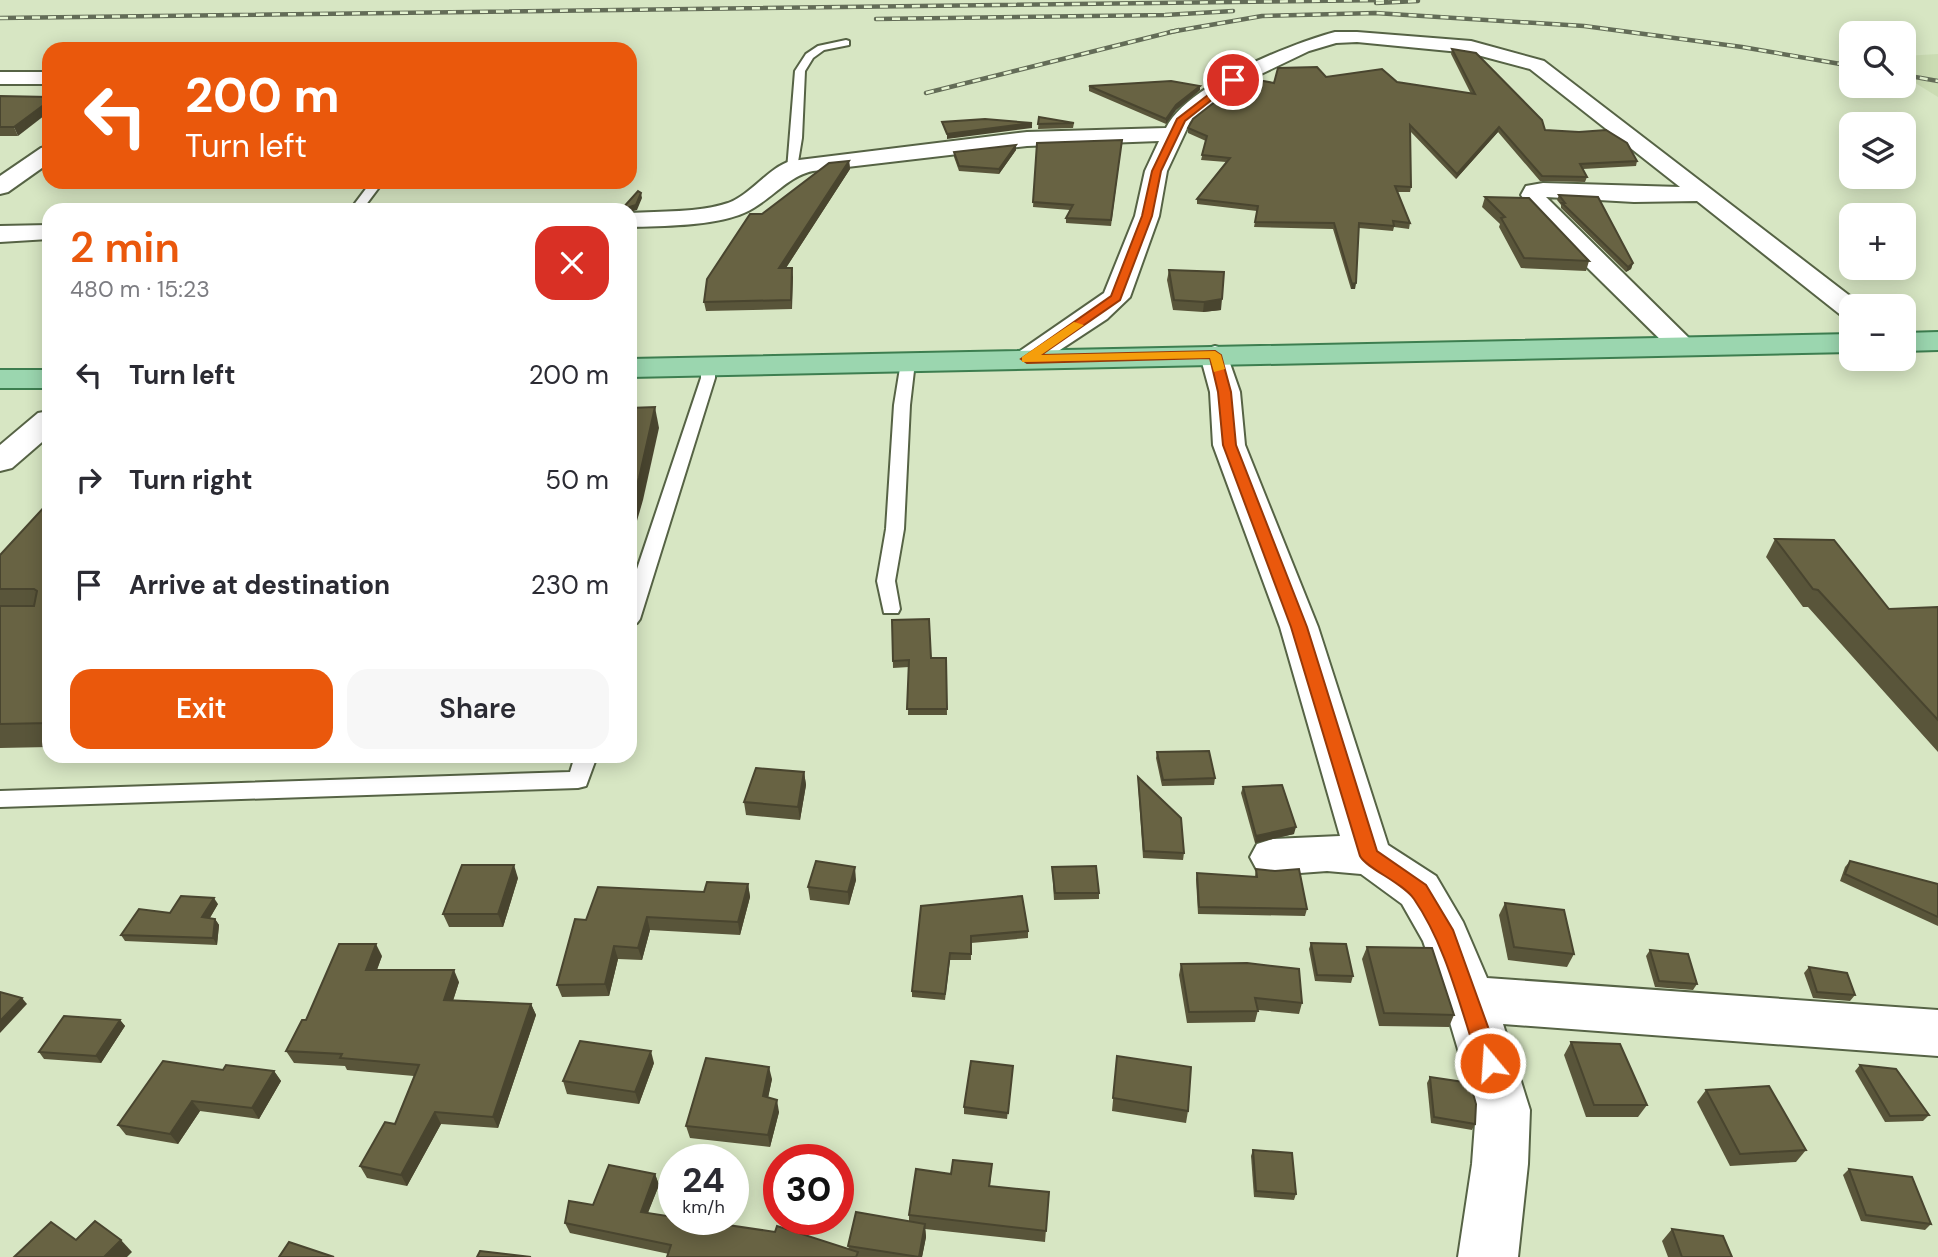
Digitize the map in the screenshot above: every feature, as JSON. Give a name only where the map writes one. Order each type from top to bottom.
[{"type":"main road","points":[[1916,342],[1938,341]]},
{"type":"main road","points":[[637,368],[1839,343]]},
{"type":"main road","points":[[0,379],[42,379]]},
{"type":"street","points":[[1027,359],[1097,313],[1116,297],[1147,216],[1156,171],[1181,119],[1233,80],[1316,42],[1335,38],[1357,37],[1452,44],[1501,53],[1537,65],[1839,300]]},
{"type":"street","points":[[0,78],[42,78]]},
{"type":"street","points":[[637,220],[685,217],[734,209],[762,194],[790,168],[859,157],[1027,139],[1174,134]]},
{"type":"street","points":[[0,187],[42,158]]},
{"type":"street","points":[[1682,345],[1543,210],[1533,195],[1534,191],[1543,190],[1634,195],[1703,194]]},
{"type":"street","points":[[0,234],[42,232]]},
{"type":"street","points":[[1215,355],[1225,392],[1229,445],[1299,627],[1369,856]]},
{"type":"street","points":[[0,461],[42,426]]},
{"type":"street","points":[[1273,857],[1327,853],[1369,856],[1386,864],[1419,890],[1446,936],[1469,999],[1503,1111],[1500,1164],[1488,1257]]},
{"type":"street","points":[[1469,999],[1938,1033]]},
{"type":"lane","points":[[790,168],[797,138],[800,71],[809,56],[821,48],[846,43]]},
{"type":"lane","points":[[891,609],[886,581],[895,529],[902,405],[908,362]]},
{"type":"lane","points":[[637,597],[708,378],[708,366]]},
{"type":"lane","points":[[0,799],[578,780],[584,763]]},
{"type":"shaded area","points":[[1938,54],[1938,97],[1916,83],[1916,55]]},
{"type":"building","points":[[1452,49],[1476,53],[1542,120],[1545,130],[1606,130],[1627,143],[1637,161],[1580,164],[1587,177],[1542,176],[1499,127],[1457,174],[1410,125],[1411,187],[1395,186],[1410,223],[1393,221],[1394,226],[1359,223],[1356,283],[1352,284],[1334,223],[1255,222],[1258,206],[1197,199],[1230,158],[1202,155],[1207,136],[1188,128],[1193,119],[1230,90],[1244,93],[1253,79],[1274,83],[1278,68],[1317,67],[1326,77],[1382,69],[1397,82],[1475,94]]},
{"type":"building","points":[[1171,81],[1200,86],[1176,105],[1166,119],[1089,86]]},
{"type":"building","points":[[0,96],[42,97],[42,106],[14,127],[0,127]]},
{"type":"building","points":[[1039,117],[1074,123],[1038,124]]},
{"type":"building","points":[[985,119],[1032,123],[947,134],[942,122]]},
{"type":"building","points":[[1122,140],[1111,220],[1066,218],[1073,205],[1033,202],[1037,143]]},
{"type":"building","points":[[1016,145],[999,169],[959,166],[954,152]]},
{"type":"building","points":[[849,161],[779,268],[792,268],[791,300],[704,302],[707,279],[750,214],[762,214],[829,163]]},
{"type":"building","points":[[638,191],[641,193],[637,203],[627,203]]},
{"type":"building","points":[[1559,195],[1598,197],[1633,263],[1628,267],[1562,203],[1565,203]]},
{"type":"building","points":[[1485,197],[1529,198],[1589,261],[1524,258],[1501,218],[1505,217]]},
{"type":"building","points":[[1169,270],[1224,272],[1222,299],[1204,302],[1174,300]]},
{"type":"building","points":[[655,407],[637,484],[637,408]]},
{"type":"building","points":[[42,509],[42,723],[0,724],[0,606],[34,606],[37,591],[0,589],[0,555]]},
{"type":"building","points":[[1775,539],[1834,540],[1889,609],[1938,607],[1938,720],[1818,590],[1813,589]]},
{"type":"building","points":[[929,619],[931,658],[946,658],[947,709],[907,709],[909,660],[893,661],[892,620]]},
{"type":"building","points":[[1209,751],[1215,778],[1163,780],[1157,752]]},
{"type":"building","points":[[756,768],[804,772],[798,807],[744,802]]},
{"type":"building","points":[[1138,777],[1181,818],[1184,853],[1144,851]]},
{"type":"building","points":[[1282,785],[1296,827],[1256,836],[1243,787]]},
{"type":"building","points":[[816,861],[855,867],[848,892],[808,887]]},
{"type":"building","points":[[1850,861],[1938,884],[1938,917],[1845,874]]},
{"type":"building","points":[[462,865],[514,865],[498,914],[443,914]]},
{"type":"building","points":[[1096,866],[1099,893],[1055,893],[1052,867]]},
{"type":"building","points":[[1256,869],[1299,869],[1307,909],[1199,907],[1197,873],[1257,877]]},
{"type":"building","points":[[707,882],[748,884],[738,922],[647,917],[638,948],[614,946],[605,984],[557,985],[575,919],[586,920],[598,887],[704,892]]},
{"type":"building","points":[[181,896],[214,898],[202,917],[215,919],[213,938],[121,935],[139,909],[170,913]]},
{"type":"building","points":[[1022,896],[1028,931],[971,936],[971,954],[950,953],[945,994],[912,991],[921,906]]},
{"type":"building","points":[[1505,903],[1564,910],[1574,954],[1514,947]]},
{"type":"building","points":[[1311,943],[1346,944],[1353,976],[1317,975]]},
{"type":"building","points":[[339,944],[376,944],[366,970],[454,970],[444,1000],[531,1004],[493,1117],[435,1112],[401,1175],[360,1166],[385,1122],[395,1124],[419,1065],[340,1058],[342,1054],[286,1051],[302,1020],[306,1020]]},
{"type":"building","points":[[1367,947],[1432,948],[1454,1015],[1384,1013]]},
{"type":"building","points":[[1650,950],[1688,954],[1697,984],[1659,981]]},
{"type":"building","points":[[1247,963],[1299,969],[1302,1003],[1255,998],[1258,1011],[1189,1012],[1181,964]]},
{"type":"building","points":[[1809,967],[1847,973],[1855,995],[1817,992]]},
{"type":"building","points":[[0,992],[22,998],[0,1021]]},
{"type":"building","points":[[64,1016],[120,1020],[96,1056],[39,1052]]},
{"type":"building","points":[[580,1041],[651,1051],[635,1092],[563,1081]]},
{"type":"building","points":[[1571,1042],[1620,1044],[1647,1105],[1594,1105]]},
{"type":"building","points":[[1117,1056],[1191,1067],[1188,1111],[1113,1098]]},
{"type":"building","points":[[706,1058],[769,1067],[763,1096],[777,1100],[768,1135],[686,1126]]},
{"type":"building","points":[[163,1061],[223,1070],[226,1065],[274,1071],[252,1108],[192,1101],[170,1134],[118,1125]]},
{"type":"building","points":[[971,1061],[1013,1066],[1008,1113],[964,1107]]},
{"type":"building","points":[[1860,1065],[1896,1069],[1929,1115],[1890,1116]]},
{"type":"building","points":[[1430,1077],[1470,1083],[1476,1104],[1475,1124],[1434,1117]]},
{"type":"building","points":[[1769,1086],[1806,1150],[1740,1154],[1706,1090]]},
{"type":"building","points":[[1253,1150],[1292,1153],[1296,1194],[1256,1191]]},
{"type":"building","points":[[953,1160],[992,1164],[989,1186],[1049,1192],[1046,1231],[909,1215],[916,1169],[951,1174]]},
{"type":"building","points":[[609,1165],[655,1174],[641,1212],[658,1215],[658,1235],[749,1235],[749,1228],[763,1230],[763,1235],[805,1235],[858,1252],[856,1257],[667,1257],[671,1245],[565,1223],[569,1201],[593,1205]]},
{"type":"building","points":[[1849,1169],[1912,1177],[1931,1224],[1866,1215]]},
{"type":"building","points":[[856,1212],[925,1224],[919,1257],[848,1246],[851,1235],[854,1235]]},
{"type":"building","points":[[95,1221],[121,1240],[104,1257],[14,1257],[51,1222],[76,1240]]},
{"type":"building","points":[[1672,1229],[1723,1236],[1732,1257],[1682,1257]]},
{"type":"building","points":[[289,1242],[334,1257],[279,1257]]},
{"type":"building","points":[[480,1251],[531,1257],[477,1257]]},
{"type":"railway","points":[[0,18],[1386,0]]},
{"type":"railway","points":[[1376,3],[1418,1]]},
{"type":"railway","points":[[876,19],[1165,15],[1233,11]]},
{"type":"railway","points":[[1173,31],[1262,16],[1375,13],[1584,26],[1742,47],[1839,64]]},
{"type":"railway","points":[[1173,31],[1179,30]]},
{"type":"railway","points":[[926,93],[1173,31]]},
{"type":"railway","points":[[1916,77],[1938,81]]},
{"type":"slow traffic","points":[[1078,325],[1027,359],[1215,355],[1219,369]]},
{"type":"route","points":[[1233,80],[1181,119],[1156,171],[1147,216],[1116,297],[1097,313],[1027,359],[1215,355],[1225,392],[1229,445],[1299,627],[1369,856],[1386,864],[1419,890],[1446,936],[1490,1063]]}]
